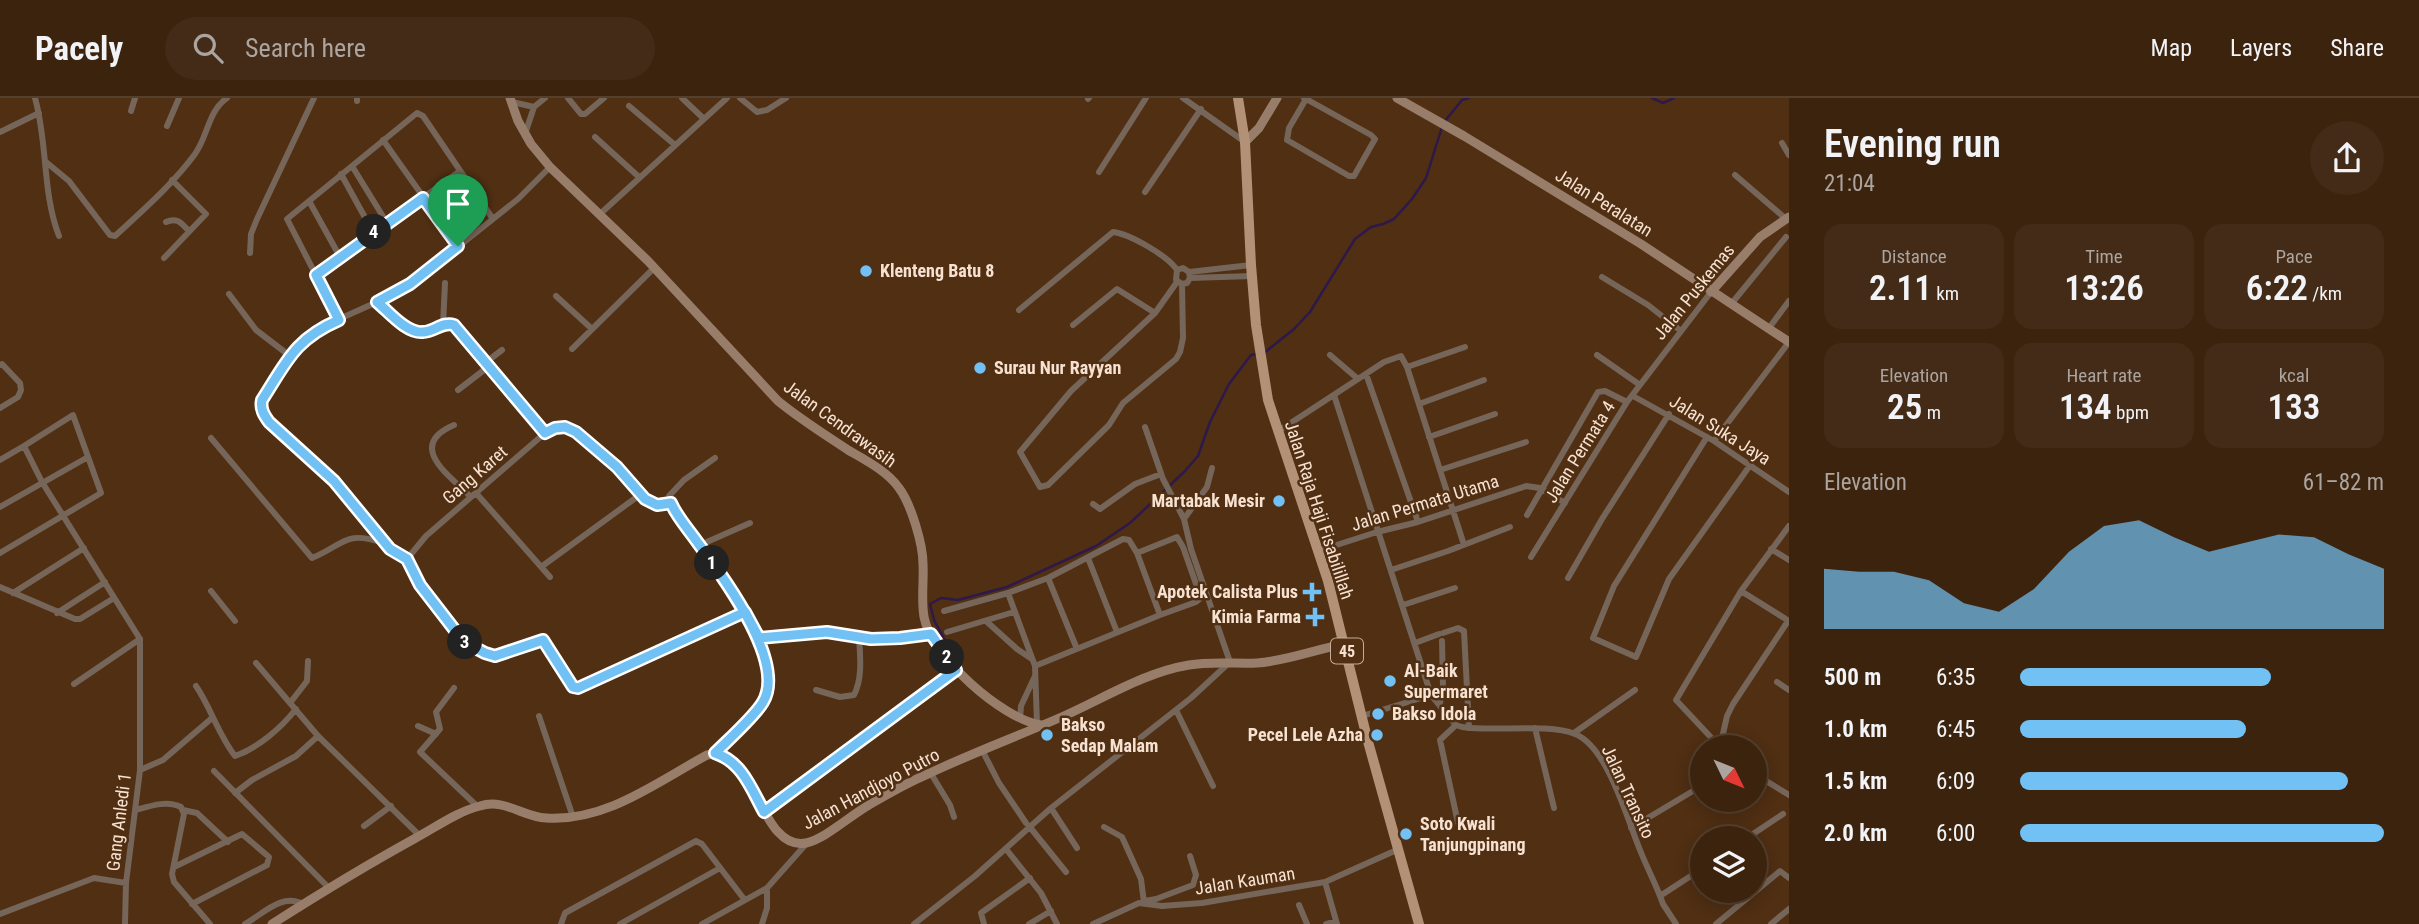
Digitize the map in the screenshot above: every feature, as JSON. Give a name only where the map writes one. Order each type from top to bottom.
[{"type":"main road","name":"Jalan Raja Haji Fisabilillah","points":[[1238,98],[1245,142],[1251,271],[1264,380],[1277,432],[1318,551],[1345,644],[1419,924]]},
{"type":"street","points":[[35,98],[46,162],[48,199],[60,236]]},
{"type":"street","points":[[131,111],[135,98]]},
{"type":"street","points":[[167,126],[179,98]]},
{"type":"street","points":[[46,162],[69,181],[113,236],[172,180],[197,152],[215,110],[227,98]]},
{"type":"street","points":[[250,253],[251,234],[257,219],[314,98]]},
{"type":"street","points":[[525,134],[534,107],[545,98]]},
{"type":"street","points":[[568,98],[581,114],[585,114],[604,98]]},
{"type":"street","points":[[682,98],[703,118]]},
{"type":"street","points":[[600,214],[727,98]]},
{"type":"street","points":[[740,98],[757,111],[767,110],[786,98]]},
{"type":"street","points":[[1099,172],[1146,98]]},
{"type":"street","points":[[1183,98],[1245,142],[1259,128],[1277,98]]},
{"type":"street","points":[[1306,98],[1375,139],[1376,142],[1354,176],[1349,176],[1287,140],[1289,128],[1306,98]]},
{"type":"street","name":"Jalan Peralatan","points":[[1397,98],[1410,101],[1641,244],[1789,342]]},
{"type":"street","points":[[511,100],[534,107]]},
{"type":"street","name":"Jalan Cendrawasih","points":[[511,100],[525,134],[550,167],[654,268],[778,401],[877,468],[899,488],[920,542],[924,618],[931,634],[956,670],[986,697],[1020,719],[1040,724]]},
{"type":"street","points":[[629,106],[675,145]]},
{"type":"street","points":[[1145,192],[1201,109]]},
{"type":"street","points":[[0,132],[39,113]]},
{"type":"street","points":[[339,320],[286,220],[419,113],[493,219]]},
{"type":"street","points":[[594,137],[639,177]]},
{"type":"street","points":[[383,140],[458,246]]},
{"type":"street","points":[[1782,143],[1789,155]]},
{"type":"street","points":[[352,166],[387,223]]},
{"type":"street","points":[[550,167],[518,200],[410,284],[317,329],[305,338],[262,400],[264,415],[334,481],[385,543],[396,554],[407,559],[420,585],[458,637],[491,655],[543,640],[573,687],[578,688],[745,612]]},
{"type":"street","points":[[316,275],[460,172]]},
{"type":"street","points":[[341,174],[373,232]]},
{"type":"street","points":[[1735,175],[1787,218]]},
{"type":"street","points":[[164,258],[206,214],[172,180]]},
{"type":"street","points":[[309,201],[340,257]]},
{"type":"street","name":"Jalan Puskemas","points":[[1628,402],[1712,292],[1760,237],[1787,218]]},
{"type":"street","points":[[166,222],[178,220],[189,230]]},
{"type":"street","points":[[1019,310],[1113,232],[1159,254],[1177,270]]},
{"type":"street","points":[[1732,303],[1786,237]]},
{"type":"street","points":[[572,349],[654,268]]},
{"type":"street","points":[[1177,270],[1183,268],[1190,275],[1251,271]]},
{"type":"street","points":[[1177,270],[1175,278],[1179,283],[1184,338],[1176,359],[1122,403],[1109,425],[1048,485],[1040,487],[1020,452],[1070,391],[1155,313],[1179,283]]},
{"type":"street","points":[[1190,275],[1251,271]]},
{"type":"street","points":[[1179,283],[1187,283],[1190,275]]},
{"type":"street","points":[[1602,276],[1648,305],[1681,331]]},
{"type":"street","points":[[443,325],[445,283]]},
{"type":"street","points":[[1073,325],[1117,289],[1155,313]]},
{"type":"street","points":[[229,294],[257,330],[290,356]]},
{"type":"street","points":[[556,296],[592,329]]},
{"type":"street","points":[[1769,328],[1789,301]]},
{"type":"street","points":[[377,302],[410,330],[423,332],[450,323],[454,325],[545,433],[565,427],[576,432],[617,467],[652,504],[670,500],[684,480],[716,458]]},
{"type":"street","points":[[1751,464],[1669,579],[1636,657],[1593,638],[1614,586],[1711,439],[1789,342]]},
{"type":"street","points":[[1407,367],[1465,346]]},
{"type":"street","points":[[458,390],[502,350]]},
{"type":"street","points":[[1331,355],[1358,379]]},
{"type":"street","points":[[1597,355],[1640,385]]},
{"type":"street","points":[[1277,432],[1366,374],[1398,356],[1403,358],[1464,545]]},
{"type":"street","points":[[0,408],[18,397],[21,390],[20,383],[1,364]]},
{"type":"street","points":[[1366,374],[1418,522]]},
{"type":"street","points":[[1419,404],[1485,380]]},
{"type":"street","name":"Jalan Permata 4","points":[[1527,515],[1540,488],[1598,392],[1605,391],[1628,402],[1531,557]]},
{"type":"street","points":[[1334,395],[1431,695],[1456,725],[1504,730],[1535,728],[1574,733],[1635,690]]},
{"type":"street","name":"Jalan Suka Jaya","points":[[1633,396],[1711,439],[1789,492]]},
{"type":"street","points":[[1429,437],[1495,414]]},
{"type":"street","points":[[1568,578],[1669,414]]},
{"type":"street","points":[[0,460],[73,415],[100,493],[0,553]]},
{"type":"street","points":[[454,425],[441,430],[437,435],[433,442],[433,458],[442,471],[473,495],[550,577]]},
{"type":"street","points":[[914,924],[1006,849],[1028,825],[1175,710],[1230,662],[1191,549],[1184,519],[1161,474],[1145,428]]},
{"type":"street","name":"Gang Karet","points":[[407,559],[426,536],[545,433]]},
{"type":"street","points":[[211,438],[312,558],[351,537],[385,543]]},
{"type":"street","points":[[1440,471],[1526,442]]},
{"type":"street","points":[[24,446],[42,482],[140,639],[74,684]]},
{"type":"street","points":[[0,507],[88,457]]},
{"type":"street","points":[[1184,519],[1207,487],[1212,468]]},
{"type":"street","points":[[1093,504],[1100,509],[1135,484],[1161,474]]},
{"type":"street","name":"Jalan Permata Utama","points":[[1318,551],[1418,522],[1526,486],[1540,488]]},
{"type":"street","points":[[1540,488],[1564,503]]},
{"type":"street","points":[[541,567],[641,494]]},
{"type":"street","points":[[272,924],[328,887],[477,806],[489,803],[502,805],[544,818],[573,817],[615,806],[715,753],[764,702],[768,672],[759,638],[745,612],[670,500]]},
{"type":"street","points":[[700,545],[750,523]]},
{"type":"street","points":[[1709,735],[1676,701],[1741,591],[1789,526]]},
{"type":"street","points":[[1391,570],[1510,527]]},
{"type":"street","points":[[1034,666],[1196,602],[1200,598],[1177,537],[1137,553]]},
{"type":"street","points":[[944,611],[1008,593],[1048,578],[1123,539],[1129,540],[1137,553],[1160,615]]},
{"type":"street","points":[[13,593],[84,548]]},
{"type":"street","points":[[1771,549],[1789,560]]},
{"type":"street","points":[[1088,558],[1117,632]]},
{"type":"street","points":[[1048,578],[1077,649]]},
{"type":"street","points":[[57,613],[105,582]]},
{"type":"street","points":[[0,587],[57,613],[80,619],[114,598]]},
{"type":"street","points":[[1403,606],[1455,588]]},
{"type":"street","points":[[211,591],[235,621]]},
{"type":"street","points":[[1723,735],[1733,704],[1788,621],[1741,591]]},
{"type":"street","points":[[1008,593],[1034,666],[1040,724]]},
{"type":"street","points":[[947,632],[1014,612]]},
{"type":"street","points":[[986,621],[1034,666]]},
{"type":"street","points":[[1415,643],[1442,636],[1458,628],[1464,631],[1469,728]]},
{"type":"street","points":[[759,638],[827,632],[871,639],[931,634]]},
{"type":"street","points":[[816,690],[840,697],[854,695],[859,684],[859,636]]},
{"type":"street","points":[[1440,703],[1443,687],[1442,636]]},
{"type":"street","name":"Gang Anledi 1","points":[[125,924],[125,883],[140,770],[140,639]]},
{"type":"street","name":"Jalan Handjoyo Putro","points":[[715,753],[738,766],[764,812],[781,835],[793,841],[807,843],[869,804],[930,772],[1154,675],[1188,665],[1272,661],[1345,644]]},
{"type":"street","points":[[290,703],[307,681],[308,661]]},
{"type":"street","points":[[256,663],[318,736],[420,836]]},
{"type":"street","points":[[1020,719],[1021,706],[1034,666]]},
{"type":"street","points":[[764,812],[956,670]]},
{"type":"street","points":[[1777,682],[1789,690]]},
{"type":"street","points":[[196,686],[235,755],[243,753],[274,732],[296,709]]},
{"type":"street","points":[[454,688],[436,712],[441,727],[420,752],[477,806]]},
{"type":"street","points":[[1362,716],[1431,695]]},
{"type":"street","points":[[1175,710],[1213,786]]},
{"type":"street","points":[[539,716],[573,817]]},
{"type":"street","points":[[140,770],[163,760],[212,718]]},
{"type":"street","points":[[1456,725],[1440,740],[1458,823]]},
{"type":"street","points":[[418,726],[436,734]]},
{"type":"street","points":[[1535,728],[1554,808]]},
{"type":"street","name":"Jalan Transito","points":[[1574,733],[1587,741],[1602,761],[1660,896],[1676,924]]},
{"type":"street","points":[[236,793],[252,780],[296,756],[318,736]]},
{"type":"street","points":[[982,750],[999,783],[1066,872]]},
{"type":"street","points":[[214,771],[328,887]]},
{"type":"street","points":[[930,772],[950,805],[954,817]]},
{"type":"street","points":[[1768,782],[1789,795]]},
{"type":"street","points":[[1631,828],[1690,793]]},
{"type":"street","points":[[136,810],[178,804],[183,810],[197,813],[228,842]]},
{"type":"street","points":[[364,826],[391,806]]},
{"type":"street","points":[[1051,808],[1077,848]]},
{"type":"street","points":[[183,810],[172,874],[174,882],[209,924]]},
{"type":"street","points":[[1765,826],[1783,814]]},
{"type":"street","points":[[1104,827],[1122,837],[1141,878],[1145,902],[1193,885],[1196,875],[1190,856]]},
{"type":"street","points":[[174,867],[242,834],[270,857],[267,864],[192,904]]},
{"type":"street","points":[[561,924],[565,913],[696,841],[702,844],[744,899]]},
{"type":"street","points":[[702,924],[767,888],[807,843]]},
{"type":"street","points":[[1006,849],[1041,893],[1057,924]]},
{"type":"street","name":"Jalan Kauman","points":[[1093,924],[1139,903],[1162,906],[1202,903],[1325,882],[1399,849]]},
{"type":"street","points":[[620,924],[720,868]]},
{"type":"street","points":[[1716,924],[1780,871],[1789,878]]},
{"type":"street","points":[[1660,896],[1690,876]]},
{"type":"street","points":[[0,914],[82,878],[105,878],[125,883]]},
{"type":"street","points":[[984,924],[981,913],[1030,878]]},
{"type":"street","points":[[1325,882],[1336,923],[1326,924]]},
{"type":"street","points":[[762,924],[767,908],[767,888]]},
{"type":"street","points":[[246,924],[282,901],[294,900],[303,904]]},
{"type":"street","points":[[1300,905],[1307,924]]},
{"type":"street","points":[[1771,924],[1789,909]]},
{"type":"street","points":[[1029,924],[1051,911]]},
{"type":"street","points":[[1112,917],[1117,924]]},
{"type":"waterway","points":[[1445,121],[1462,100],[1469,98]]},
{"type":"waterway","points":[[1652,98],[1663,103],[1674,98]]},
{"type":"waterway","points":[[1264,353],[1310,312],[1355,239],[1371,227],[1394,219],[1412,199],[1426,178],[1442,127]]},
{"type":"waterway","points":[[943,648],[947,644],[934,620],[930,604],[941,598],[958,600],[1007,587],[1096,546],[1130,523],[1198,456],[1210,422],[1229,384],[1251,355],[1258,354]]},
{"type":"place","name":"Klenteng Batu 8","points":[[866,271]]},
{"type":"place","name":"Surau Nur Rayyan","points":[[980,368]]},
{"type":"place","name":"Martabak Mesir","points":[[1279,501]]},
{"type":"place","name":"Apotek Calista Plus","points":[[1312,592]]},
{"type":"place","name":"Kimia Farma","points":[[1315,617]]},
{"type":"place","name":"Al-Baik Supermaret","points":[[1390,681]]},
{"type":"place","name":"Bakso Idola","points":[[1378,714]]},
{"type":"place","name":"Bakso Sedap Malam","points":[[1047,735]]},
{"type":"place","name":"Pecel Lele Azha","points":[[1377,735]]},
{"type":"place","name":"Soto Kwali Tanjungpinang","points":[[1406,834]]},
{"type":"route","points":[[458,246],[410,284],[377,302],[410,330],[423,332],[445,324],[454,325],[545,433],[565,427],[576,432],[617,467],[645,499],[657,505],[671,503],[745,612],[759,638],[768,672],[764,702],[715,753],[738,766],[764,812],[956,670],[931,634],[871,639],[827,632],[759,638],[745,612],[578,688],[573,687],[543,640],[495,656],[458,637],[420,585],[407,559],[390,549],[334,481],[269,422],[261,405],[290,356],[305,338],[317,329],[339,320],[316,275],[423,198],[458,246]]}]
